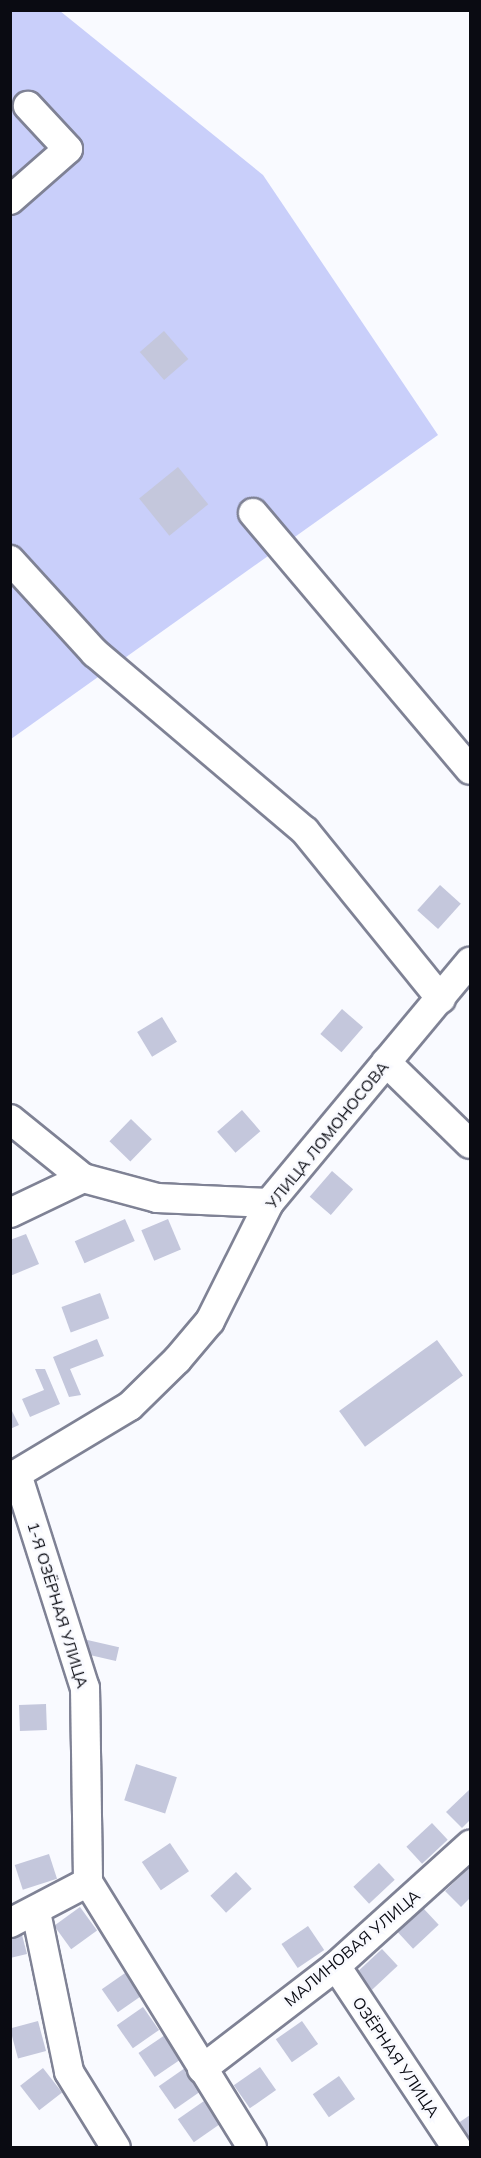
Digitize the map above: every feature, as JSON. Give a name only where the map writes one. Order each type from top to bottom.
[{"type":"street","points":[[10,200],[68,149],[28,106]]},
{"type":"street","points":[[253,513],[471,770]]},
{"type":"street","points":[[10,560],[95,653],[305,831],[441,999]]},
{"type":"street","name":"УЛИЦА ЛОМОНОСОВА","points":[[14,1476],[130,1406],[177,1360],[210,1322],[269,1203],[471,962]]},
{"type":"street","points":[[386,1062],[471,1144]]},
{"type":"street","points":[[10,1119],[83,1178],[158,1198],[269,1203]]},
{"type":"street","points":[[10,1213],[83,1178]]},
{"type":"street","name":"1-Я ОЗЁРНАЯ УЛИЦА","points":[[14,1476],[85,1688],[88,1882]]},
{"type":"street","name":"МАЛИНОВАЯ УЛИЦА","points":[[202,2069],[336,1966],[471,1845]]},
{"type":"street","points":[[116,2148],[69,2072],[23,1918],[88,1882],[252,2148]]},
{"type":"street","name":"ОЗЁРНАЯ УЛИЦА","points":[[336,1966],[457,2148]]},
{"type":"shaded area","points":[[11,11],[60,11],[263,175],[438,435],[11,739]]},
{"type":"building","points":[[164,331],[188,359],[164,380],[140,352]]},
{"type":"building","points":[[178,467],[208,504],[169,536],[139,498]]},
{"type":"building","points":[[440,885],[461,904],[438,929],[417,910]]},
{"type":"building","points":[[342,1009],[363,1027],[341,1052],[320,1034]]},
{"type":"building","points":[[162,1017],[177,1042],[152,1057],[137,1032]]},
{"type":"building","points":[[242,1110],[260,1131],[235,1153],[217,1132]]},
{"type":"building","points":[[131,1119],[152,1139],[130,1161],[109,1141]]},
{"type":"building","points":[[332,1171],[353,1189],[331,1215],[310,1197]]},
{"type":"building","points":[[125,1219],[135,1241],[85,1263],[75,1241]]},
{"type":"building","points":[[168,1219],[181,1249],[154,1261],[141,1230]]},
{"type":"building","points":[[26,1234],[39,1264],[10,1276],[10,1240]]},
{"type":"building","points":[[100,1293],[109,1318],[71,1332],[61,1307]]},
{"type":"building","points":[[97,1339],[104,1356],[70,1369],[81,1395],[69,1397],[53,1357]]},
{"type":"building","points":[[437,1340],[463,1376],[365,1447],[339,1411]]},
{"type":"building","points":[[35,1369],[45,1369],[60,1404],[30,1417],[22,1399],[44,1390]]},
{"type":"building","points":[[10,1407],[19,1425],[10,1429]]},
{"type":"building","points":[[83,1639],[119,1647],[116,1661],[80,1653]]},
{"type":"building","points":[[46,1704],[47,1730],[20,1731],[19,1705]]},
{"type":"building","points":[[136,1764],[177,1777],[165,1813],[124,1800]]},
{"type":"building","points":[[470,1789],[470,1820],[462,1828],[446,1812]]},
{"type":"building","points":[[432,1823],[448,1840],[422,1864],[406,1847]]},
{"type":"building","points":[[170,1843],[189,1871],[161,1890],[142,1862]]},
{"type":"building","points":[[49,1854],[57,1879],[23,1890],[15,1865]]},
{"type":"building","points":[[379,1863],[395,1880],[369,1904],[353,1887]]},
{"type":"building","points":[[470,1867],[470,1898],[461,1907],[445,1891]]},
{"type":"building","points":[[236,1872],[252,1889],[226,1913],[210,1896]]},
{"type":"building","points":[[80,1907],[97,1930],[71,1949],[54,1926]]},
{"type":"building","points":[[423,1908],[439,1925],[413,1949],[397,1932]]},
{"type":"building","points":[[308,1926],[324,1950],[298,1968],[281,1944]]},
{"type":"building","points":[[21,1931],[27,1954],[10,1958],[10,1934]]},
{"type":"building","points":[[382,1949],[398,1966],[372,1990],[356,1973]]},
{"type":"building","points":[[128,1971],[144,1994],[118,2012],[102,1989]]},
{"type":"building","points":[[143,2007],[159,2030],[133,2048],[117,2025]]},
{"type":"building","points":[[38,2021],[46,2051],[18,2058],[10,2029]]},
{"type":"building","points":[[302,2021],[318,2044],[292,2062],[276,2039]]},
{"type":"building","points":[[165,2035],[181,2059],[155,2077],[138,2053]]},
{"type":"building","points":[[260,2067],[276,2090],[250,2108],[234,2085]]},
{"type":"building","points":[[43,2068],[62,2092],[39,2110],[20,2086]]},
{"type":"building","points":[[185,2068],[201,2091],[175,2109],[159,2086]]},
{"type":"building","points":[[339,2076],[355,2099],[329,2117],[313,2094]]},
{"type":"building","points":[[204,2101],[220,2124],[194,2142],[178,2119]]},
{"type":"building","points":[[470,2115],[470,2140],[466,2143],[454,2126]]}]
